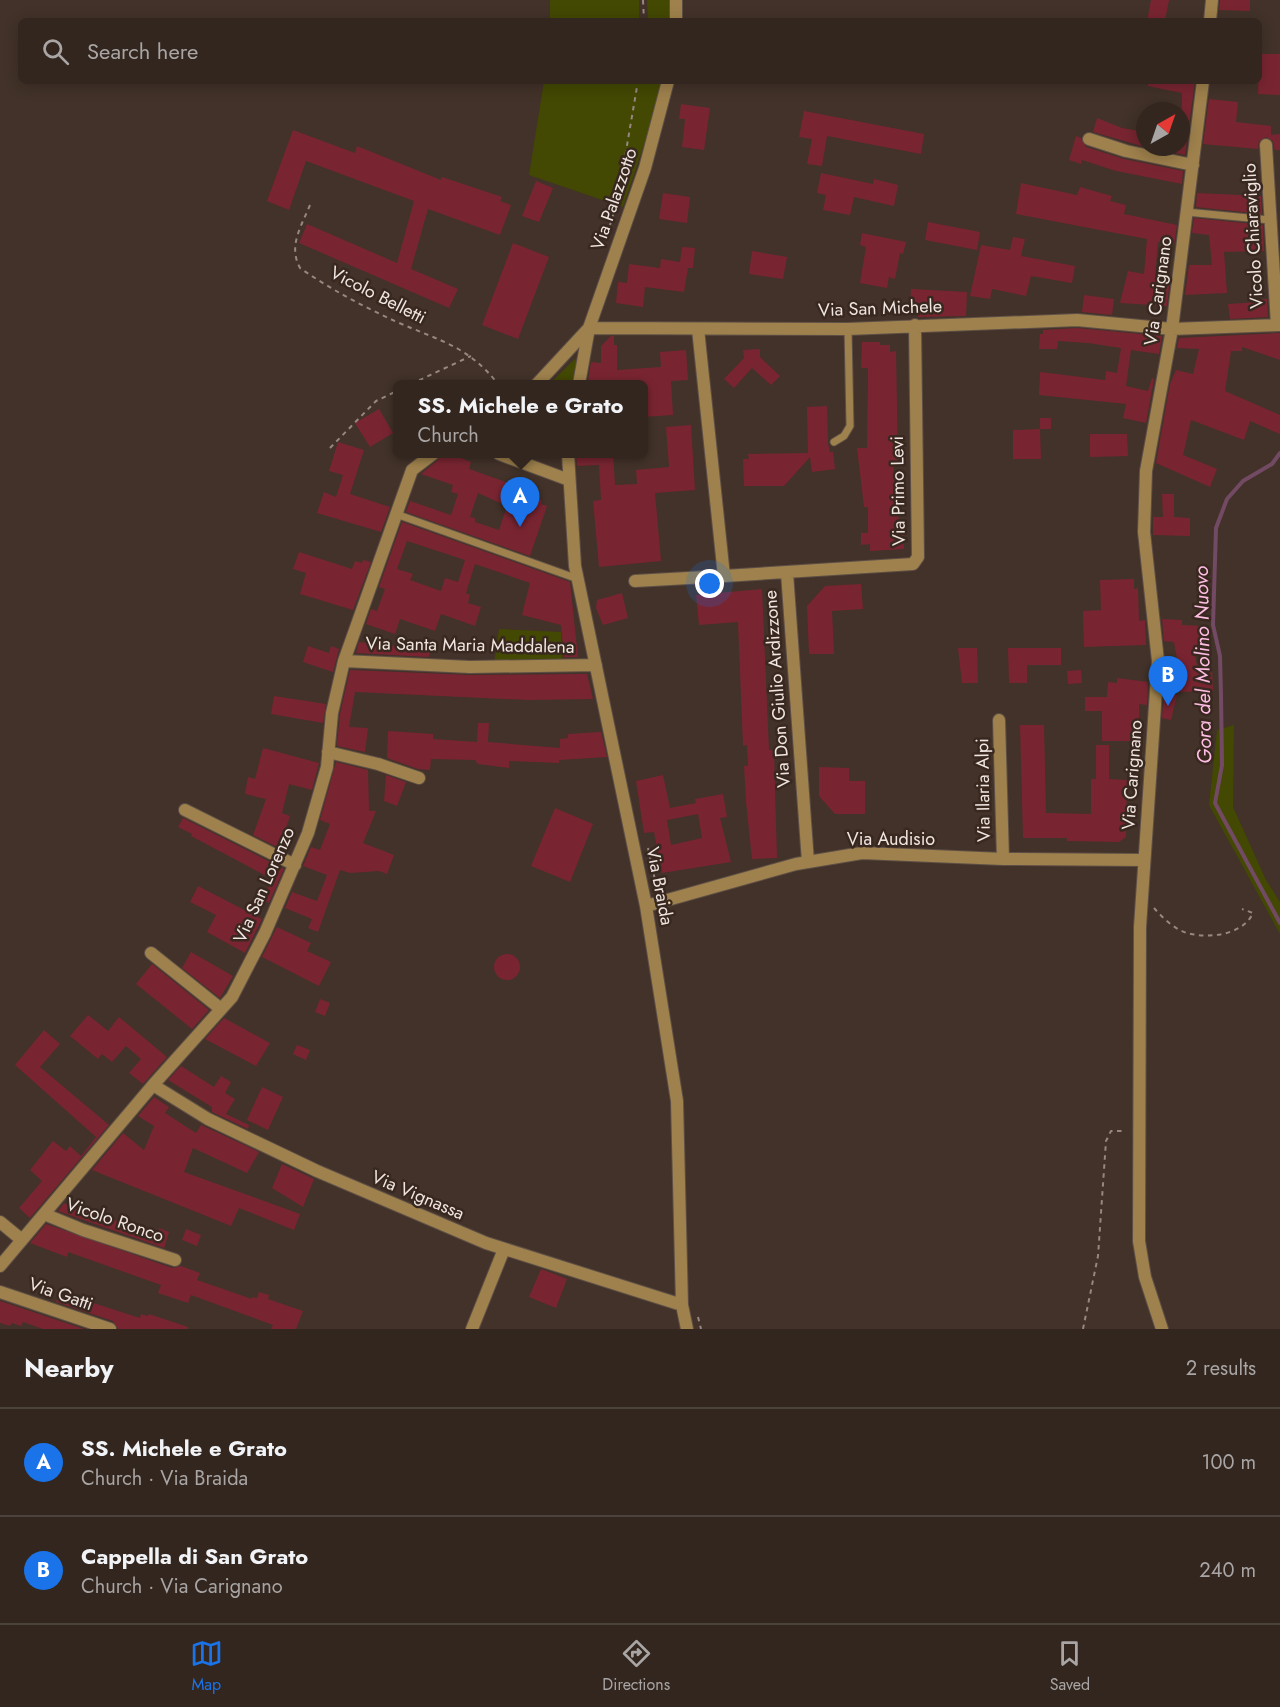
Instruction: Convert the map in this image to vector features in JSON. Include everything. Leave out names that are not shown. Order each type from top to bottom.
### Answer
[{"type":"street","points":[[676,0],[676,18]]},
{"type":"street","points":[[1210,18],[1212,0]]},
{"type":"street","name":"Via Palazzotto","points":[[590,328],[645,168],[667,84]]},
{"type":"street","name":"Via Carignano","points":[[1162,1329],[1145,1277],[1139,1241],[1141,895],[1158,661],[1144,532],[1146,471],[1172,329],[1203,84]]},
{"type":"street","points":[[1089,139],[1126,151],[1193,165]]},
{"type":"street","name":"Vicolo Chiaraviglio","points":[[1266,145],[1278,325]]},
{"type":"street","name":"Via San Michele","points":[[590,328],[848,329],[1077,320],[1172,329],[1278,325]]},
{"type":"street","name":"Via Primo Levi","points":[[787,573],[914,564],[918,557],[915,325]]},
{"type":"street","points":[[541,380],[590,328]]},
{"type":"street","points":[[580,380],[590,328]]},
{"type":"street","points":[[698,329],[724,576]]},
{"type":"street","name":"Via San Lorenzo","points":[[0,1266],[153,1085],[232,997],[260,944],[308,832],[327,767],[332,713],[344,661],[412,470],[426,458]]},
{"type":"street","points":[[512,458],[569,480]]},
{"type":"street","name":"Via Braida","points":[[568,458],[578,579],[646,906],[677,1101],[682,1305],[687,1329]]},
{"type":"street","name":"Via Don Giulio Ardizzone","points":[[635,581],[787,573],[807,862]]},
{"type":"street","name":"Via Santa Maria Maddalena","points":[[344,661],[470,667],[596,665]]},
{"type":"street","name":"Via Ilaria Alpi","points":[[999,720],[1003,859]]},
{"type":"street","points":[[328,752],[378,764],[419,778]]},
{"type":"street","points":[[185,810],[295,866]]},
{"type":"street","name":"Via Audisio","points":[[646,906],[807,862],[862,853],[1003,859],[1143,860]]},
{"type":"street","points":[[152,953],[221,1009]]},
{"type":"street","name":"Via Vignassa","points":[[153,1085],[208,1119],[316,1171],[504,1249],[682,1305]]},
{"type":"street","name":"Vicolo Ronco","points":[[44,1214],[83,1230],[175,1260]]},
{"type":"street","points":[[0,1222],[22,1240]]},
{"type":"street","points":[[472,1329],[504,1249]]},
{"type":"street","name":"Via Gatti","points":[[0,1292],[110,1329]]},
{"type":"lane","points":[[1186,212],[1270,220]]},
{"type":"lane","points":[[834,442],[844,436],[850,426],[848,329]]},
{"type":"lane","points":[[396,514],[578,579]]},
{"type":"path","points":[[643,0],[644,18]]},
{"type":"path","points":[[609,231],[618,198],[637,84]]},
{"type":"path","name":"Vicolo Belletti","points":[[310,205],[295,242],[294,257],[300,268],[395,321],[471,356],[495,380]]},
{"type":"path","points":[[420,380],[471,356]]},
{"type":"path","points":[[330,448],[376,401],[393,393]]},
{"type":"path","points":[[1141,895],[1165,920],[1186,932],[1213,936],[1234,930],[1250,921],[1253,913],[1242,909]]},
{"type":"path","points":[[1083,1329],[1098,1256],[1106,1141],[1111,1131],[1126,1131],[1140,1136]]},
{"type":"green space","points":[[550,0],[639,0],[639,18],[550,18]]},
{"type":"green space","points":[[647,0],[669,0],[671,18],[648,18]]},
{"type":"green space","points":[[544,84],[660,84],[653,118],[623,207],[529,175]]},
{"type":"green space","points":[[575,359],[580,364],[577,380],[553,380]]},
{"type":"green space","points":[[499,629],[561,632],[563,663],[494,663]]},
{"type":"green space","points":[[1234,725],[1233,807],[1266,880],[1280,902],[1280,934],[1209,805],[1217,730]]},
{"type":"building","points":[[1151,0],[1169,0],[1166,18],[1148,18]]},
{"type":"building","points":[[1220,0],[1250,0],[1250,11],[1219,10]]},
{"type":"building","points":[[1262,54],[1280,54],[1280,95],[1258,94],[1258,84],[1262,84]]},
{"type":"building","points":[[1148,84],[1195,84],[1190,118],[1190,102],[1182,102],[1182,93],[1148,86]]},
{"type":"building","points":[[1209,99],[1238,102],[1236,122],[1271,126],[1271,135],[1280,134],[1280,150],[1275,150],[1273,141],[1266,137],[1259,141],[1258,149],[1203,144]]},
{"type":"building","points":[[681,104],[710,108],[704,150],[682,147],[685,119],[679,119]]},
{"type":"building","points":[[804,111],[924,134],[921,154],[827,136],[822,166],[807,164],[812,139],[799,137]]},
{"type":"building","points":[[1097,118],[1122,128],[1136,130],[1136,144],[1093,132]]},
{"type":"building","points":[[293,130],[355,153],[357,146],[441,180],[442,177],[502,197],[500,201],[511,205],[500,235],[428,209],[411,269],[458,289],[449,308],[299,243],[307,224],[397,263],[414,201],[306,161],[289,210],[267,201]]},
{"type":"building","points":[[1076,136],[1081,138],[1086,147],[1124,159],[1183,171],[1182,184],[1116,171],[1082,160],[1081,164],[1069,160]]},
{"type":"building","points":[[821,173],[873,184],[874,179],[898,185],[894,206],[854,197],[850,215],[823,210],[826,195],[817,193]]},
{"type":"building","points":[[536,181],[553,188],[539,222],[522,216]]},
{"type":"building","points":[[1021,183],[1077,195],[1080,187],[1112,196],[1110,201],[1126,205],[1124,214],[1177,225],[1174,245],[1158,242],[1155,276],[1170,278],[1167,306],[1120,303],[1128,271],[1144,274],[1147,239],[1016,214]]},
{"type":"building","points":[[663,193],[690,197],[687,223],[659,219]]},
{"type":"building","points":[[1197,193],[1261,196],[1262,214],[1196,207]]},
{"type":"building","points":[[1194,218],[1263,225],[1264,251],[1224,252],[1227,293],[1185,295],[1189,265],[1212,265],[1209,235],[1192,233]]},
{"type":"building","points":[[928,222],[980,232],[977,250],[925,240]]},
{"type":"building","points":[[862,233],[906,242],[903,254],[900,253],[895,279],[889,277],[887,288],[860,283],[866,247],[860,245]]},
{"type":"building","points":[[1013,237],[1025,239],[1021,256],[1075,266],[1072,283],[1031,276],[1026,296],[992,289],[990,299],[970,296],[981,245],[1010,250]]},
{"type":"building","points":[[513,243],[549,257],[518,339],[482,325]]},
{"type":"building","points":[[682,247],[695,248],[693,268],[688,268],[684,292],[645,287],[643,307],[616,303],[618,282],[627,283],[629,264],[660,268],[661,259],[680,262]]},
{"type":"building","points":[[752,251],[787,257],[783,279],[749,274]]},
{"type":"building","points":[[911,289],[967,292],[966,316],[918,317],[918,309],[910,309]]},
{"type":"building","points":[[1084,295],[1114,299],[1112,315],[1082,312]]},
{"type":"building","points":[[1260,299],[1267,299],[1268,317],[1230,319],[1228,304],[1260,302]]},
{"type":"building","points":[[1077,328],[1162,336],[1159,354],[1131,350],[1126,386],[1148,391],[1152,378],[1154,379],[1146,423],[1123,418],[1126,404],[1039,395],[1040,372],[1105,380],[1106,371],[1117,373],[1121,348],[1058,341],[1057,349],[1039,349],[1040,334],[1043,334],[1043,330]]},
{"type":"building","points":[[1280,333],[1280,360],[1242,347],[1242,351],[1231,351],[1225,391],[1280,415],[1280,434],[1250,421],[1244,440],[1191,420],[1183,455],[1217,469],[1210,487],[1156,463],[1170,384],[1176,370],[1193,374],[1199,349],[1177,348],[1179,338]]},
{"type":"building","points":[[611,336],[614,336],[614,345],[617,345],[617,370],[661,367],[660,352],[686,350],[688,380],[671,381],[673,415],[648,417],[648,380],[588,380],[591,362],[601,363],[601,346]]},
{"type":"building","points":[[862,342],[880,342],[880,345],[890,345],[890,352],[896,351],[898,465],[893,465],[899,522],[903,522],[904,549],[870,551],[870,544],[861,545],[861,533],[868,533],[868,507],[864,507],[857,448],[867,448],[868,368],[861,368]]},
{"type":"building","points":[[760,349],[760,357],[780,376],[771,385],[752,368],[734,388],[724,379],[744,358],[743,350]]},
{"type":"building","points":[[827,406],[828,443],[830,452],[833,452],[835,469],[812,472],[810,457],[784,486],[744,486],[743,459],[749,459],[748,454],[808,453],[807,407]]},
{"type":"building","points":[[379,409],[393,433],[370,447],[355,423]]},
{"type":"building","points":[[1040,418],[1051,418],[1051,429],[1040,429]]},
{"type":"building","points":[[691,425],[695,490],[655,493],[661,561],[599,567],[593,501],[601,500],[599,465],[577,466],[576,458],[613,458],[615,485],[637,484],[636,470],[669,467],[666,427]]},
{"type":"building","points":[[1040,429],[1041,459],[1013,459],[1013,430]]},
{"type":"building","points":[[1090,434],[1127,434],[1128,456],[1090,457]]},
{"type":"building","points":[[338,442],[364,450],[350,494],[390,507],[381,532],[317,513],[324,492],[336,497],[343,475],[329,471]]},
{"type":"building","points":[[439,458],[461,458],[471,462],[469,469],[514,485],[513,490],[542,500],[541,504],[547,506],[530,556],[406,512],[410,501],[451,515],[458,494],[451,492],[453,485],[421,474]],"holes":[[[478,493],[507,506],[499,530],[475,522],[475,518],[470,517]]]},
{"type":"building","points":[[1162,494],[1174,494],[1174,517],[1190,518],[1190,536],[1153,535],[1153,517],[1163,517]]},
{"type":"building","points":[[402,522],[570,582],[578,657],[564,657],[561,625],[522,615],[530,583],[475,564],[466,593],[470,595],[468,603],[481,607],[475,626],[441,614],[435,631],[400,619],[395,634],[366,624],[371,609],[377,611],[385,589],[379,587]],"holes":[[[407,541],[465,560],[458,582],[445,578],[441,591],[410,580],[413,574],[397,569]]]},
{"type":"building","points":[[299,552],[352,569],[355,561],[371,562],[353,610],[300,594],[306,573],[293,569]]},
{"type":"building","points":[[1134,579],[1134,589],[1138,588],[1139,621],[1145,620],[1146,645],[1084,647],[1083,611],[1101,610],[1100,580]]},
{"type":"building","points":[[861,584],[863,609],[832,611],[834,654],[809,654],[807,606],[825,586]]},
{"type":"building","points":[[762,589],[769,750],[774,750],[777,858],[752,859],[746,802],[744,766],[748,766],[747,745],[743,746],[738,622],[699,625],[696,595]]},
{"type":"building","points":[[622,593],[628,618],[603,625],[596,608],[597,600]]},
{"type":"building","points":[[1162,619],[1182,620],[1182,625],[1205,626],[1204,645],[1193,646],[1198,670],[1212,669],[1213,691],[1178,692],[1177,675],[1180,675],[1174,642],[1164,641]]},
{"type":"building","points":[[359,642],[430,650],[429,657],[356,653]]},
{"type":"building","points":[[308,646],[329,653],[331,646],[339,649],[333,672],[303,662]]},
{"type":"building","points":[[958,648],[977,648],[978,683],[962,683]]},
{"type":"building","points":[[1008,648],[1061,648],[1061,665],[1027,665],[1027,683],[1009,683]]},
{"type":"building","points":[[350,670],[470,675],[587,674],[593,699],[528,700],[355,692],[349,727],[368,728],[365,752],[337,746],[340,714]]},
{"type":"building","points":[[1081,670],[1082,683],[1068,684],[1067,671]]},
{"type":"building","points":[[1117,678],[1148,682],[1147,705],[1139,704],[1139,741],[1102,741],[1102,711],[1085,711],[1085,697],[1107,697],[1108,682],[1117,683]]},
{"type":"building","points":[[1164,692],[1177,695],[1171,720],[1162,718]]},
{"type":"building","points":[[274,696],[326,704],[323,723],[271,714]]},
{"type":"building","points":[[478,723],[489,723],[488,742],[560,748],[560,739],[568,738],[568,734],[601,732],[607,757],[559,760],[559,763],[509,761],[509,768],[478,764],[475,760],[431,759],[430,770],[418,769],[387,758],[388,731],[433,734],[433,739],[477,742]]},
{"type":"building","points":[[1020,725],[1044,725],[1046,813],[1091,814],[1091,779],[1096,779],[1096,745],[1109,745],[1109,779],[1127,780],[1126,837],[1119,842],[1067,841],[1067,838],[1023,838]]},
{"type":"building","points":[[263,748],[319,763],[312,790],[289,784],[282,813],[290,816],[279,848],[253,835],[266,799],[245,794],[248,777],[255,779]]},
{"type":"building","points":[[336,762],[368,770],[369,811],[376,811],[363,843],[394,855],[387,874],[379,871],[350,873],[340,870],[318,932],[308,928],[312,919],[285,908],[292,892],[317,901],[327,875],[303,866],[311,847],[320,850],[330,824],[320,820]]},
{"type":"building","points":[[819,767],[849,768],[849,781],[865,781],[865,814],[835,814],[819,796]]},
{"type":"building","points":[[386,775],[406,782],[397,806],[384,801]]},
{"type":"building","points":[[663,775],[670,808],[696,803],[695,799],[723,794],[727,817],[720,818],[731,862],[662,873],[654,832],[644,833],[636,781]],"holes":[[[698,814],[702,838],[671,845],[667,820]]]},
{"type":"building","points":[[555,808],[593,824],[570,882],[531,866]]},
{"type":"building","points":[[183,818],[284,869],[269,903],[263,900],[272,879],[191,836],[192,834],[178,827]]},
{"type":"building","points":[[198,886],[262,919],[245,953],[207,932],[216,915],[190,902]]},
{"type":"building","points":[[277,927],[311,943],[307,951],[331,962],[319,986],[262,957]]},
{"type":"building","points":[[191,952],[233,976],[220,998],[182,968]]},
{"type":"building","points":[[507,954],[516,958],[520,967],[516,976],[507,980],[498,976],[494,967],[498,958]]},
{"type":"building","points":[[152,964],[209,1010],[192,1029],[136,984]]},
{"type":"building","points":[[320,999],[330,1003],[325,1016],[315,1012]]},
{"type":"building","points":[[88,1015],[108,1031],[119,1017],[167,1057],[143,1084],[129,1073],[141,1059],[126,1046],[112,1062],[102,1054],[98,1059],[70,1036]]},
{"type":"building","points":[[224,1018],[270,1043],[256,1066],[205,1039]]},
{"type":"building","points":[[44,1030],[60,1044],[40,1067],[109,1125],[30,1218],[19,1208],[42,1181],[30,1170],[53,1141],[66,1151],[70,1146],[81,1156],[96,1137],[15,1065]]},
{"type":"building","points":[[297,1045],[310,1050],[306,1060],[293,1054]]},
{"type":"building","points":[[181,1066],[214,1087],[221,1076],[231,1082],[225,1093],[235,1099],[226,1114],[249,1125],[248,1129],[212,1112],[212,1107],[168,1080]]},
{"type":"building","points":[[262,1087],[283,1097],[268,1130],[247,1120]]},
{"type":"building","points":[[154,1097],[169,1107],[165,1113],[196,1133],[201,1125],[259,1152],[247,1173],[193,1148],[184,1172],[300,1214],[294,1230],[239,1208],[231,1226],[92,1170],[123,1133],[144,1150],[154,1126],[138,1116]]},
{"type":"building","points":[[282,1164],[314,1179],[303,1207],[272,1188]]},
{"type":"building","points":[[64,1203],[81,1212],[84,1206],[104,1217],[157,1234],[159,1228],[169,1232],[164,1248],[58,1211]]},
{"type":"building","points":[[46,1224],[172,1268],[181,1266],[200,1273],[197,1280],[252,1299],[252,1297],[257,1298],[259,1292],[269,1295],[268,1299],[303,1311],[296,1329],[271,1329],[273,1325],[191,1295],[188,1303],[158,1293],[161,1285],[68,1252],[67,1257],[30,1243]]},
{"type":"building","points":[[186,1229],[201,1235],[197,1246],[182,1240]]},
{"type":"building","points":[[541,1269],[567,1279],[556,1308],[529,1297]]},
{"type":"building","points":[[59,1292],[140,1318],[141,1314],[148,1316],[149,1314],[188,1327],[188,1329],[118,1329],[113,1321],[56,1302]]},
{"type":"building","points":[[0,1301],[84,1329],[43,1329],[23,1322],[21,1326],[0,1323]]},
{"type":"waterway","name":"Gora del Molino Nuovo","points":[[1280,453],[1272,464],[1243,481],[1227,499],[1216,528],[1213,625],[1220,656],[1222,765],[1215,803],[1280,923]]},
{"type":"place","name":"SS. Michele e Grato","points":[[520,527]]},
{"type":"place","name":"Cappella di San Grato","points":[[1168,706]]}]
